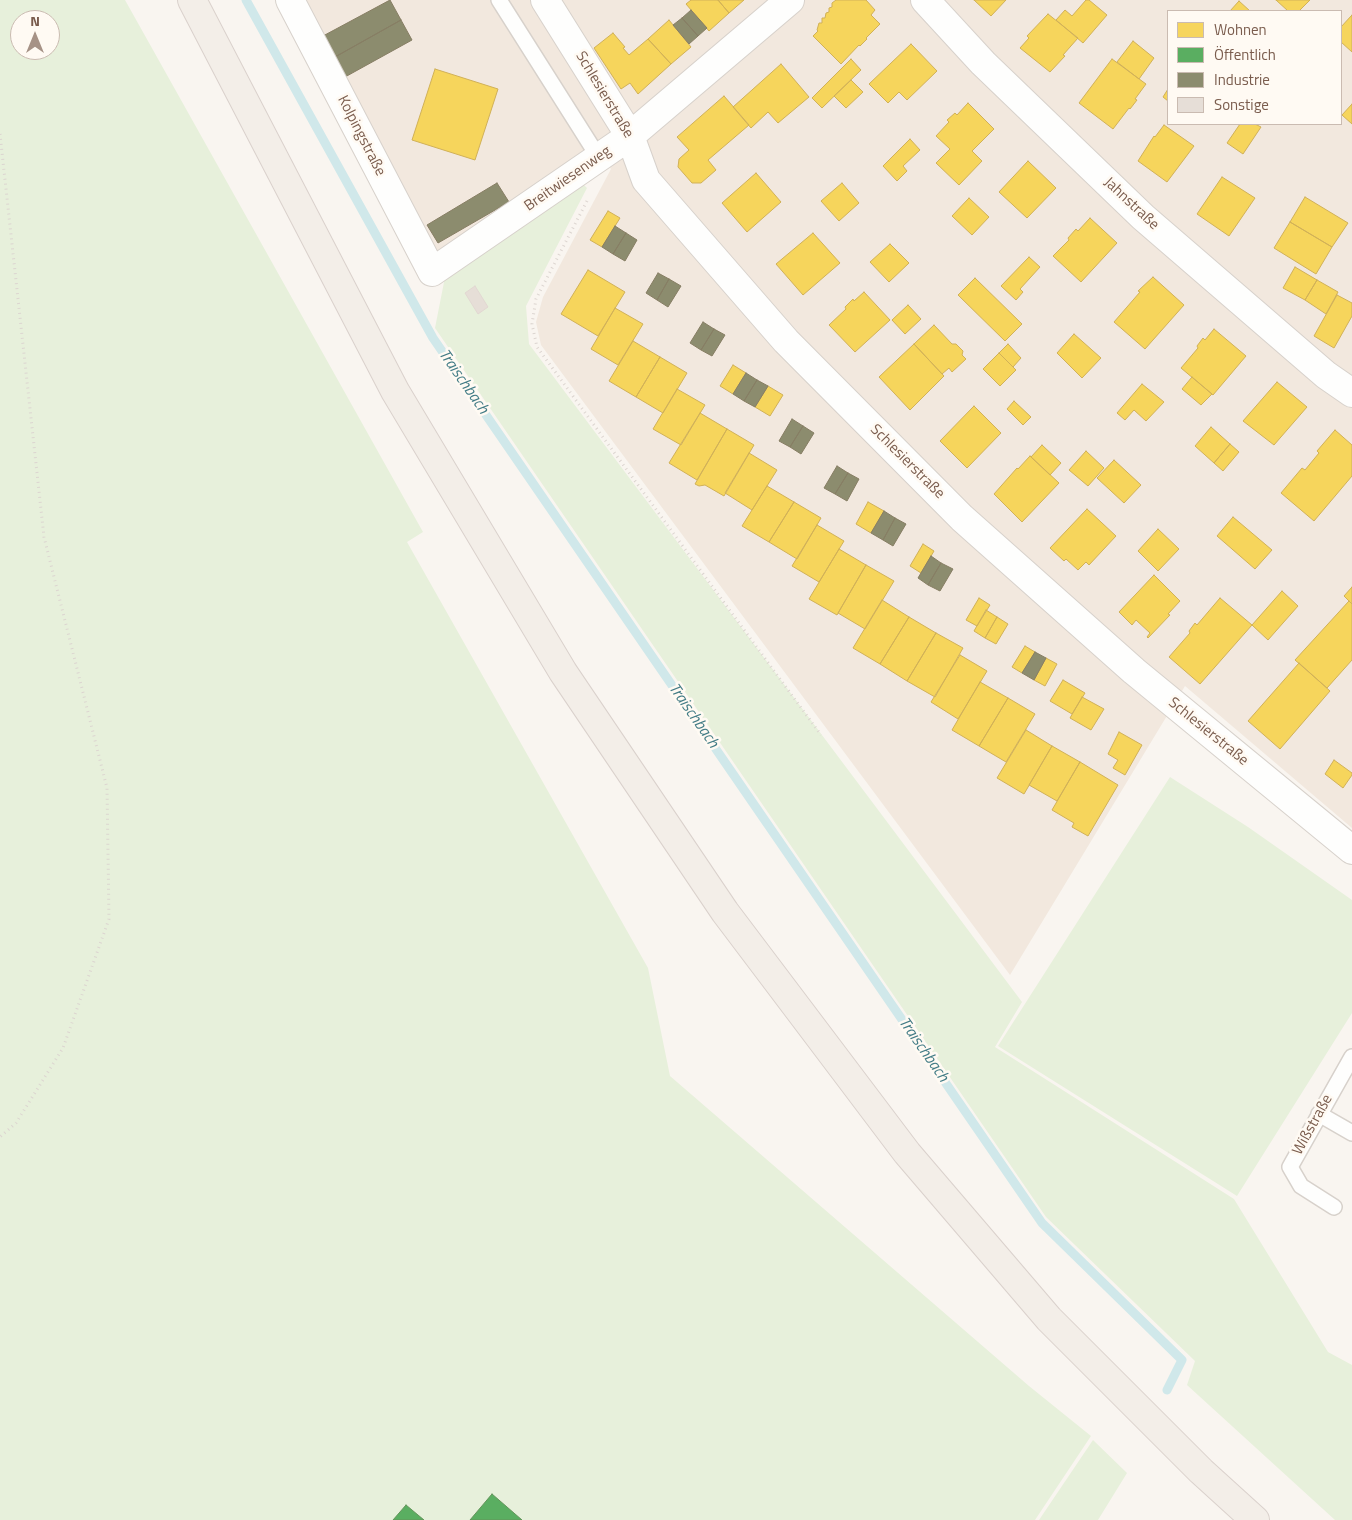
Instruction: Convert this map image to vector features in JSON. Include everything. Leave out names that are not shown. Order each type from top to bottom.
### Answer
[{"type":"main road","points":[[192,0],[395,391],[563,672],[725,912],[907,1153],[1049,1319],[1201,1471],[1255,1520]]},
{"type":"street","name":"Kolpingstraße","points":[[290,0],[432,272]]},
{"type":"street","name":"Schlesierstraße","points":[[545,0],[630,136],[646,180],[786,341],[962,518],[1134,671],[1352,850]]},
{"type":"street","name":"Breitwiesenweg","points":[[432,272],[630,136],[790,0]]},
{"type":"street","name":"Jahnstraße","points":[[925,0],[984,63],[1143,217],[1326,375],[1352,393]]},
{"type":"lane","points":[[499,0],[599,158]]},
{"type":"lane","name":"Wißstraße","points":[[1334,1207],[1301,1186],[1290,1167],[1352,1057]]},
{"type":"lane","points":[[1319,1114],[1352,1133]]},
{"type":"path","points":[[0,134],[44,537],[107,788],[109,919],[63,1048],[16,1123],[0,1137]]},
{"type":"path","points":[[589,197],[536,299],[532,324],[537,347],[821,735]]},
{"type":"shaded area","points":[[301,0],[1352,0],[1352,828],[1185,686],[1010,975],[541,345],[536,322],[543,297],[611,169],[598,150],[435,263]]},
{"type":"green space","points":[[0,0],[125,0],[423,532],[407,542],[648,968],[670,1076],[1029,1386],[1091,1436],[1035,1520],[0,1520]]},
{"type":"green space","points":[[580,181],[587,188],[526,306],[529,344],[1022,1002],[995,1047],[1234,1199],[1328,1352],[1352,1365],[1352,1520],[1335,1520],[1187,1385],[1195,1361],[1046,1217],[435,328],[446,272]]},
{"type":"green space","points":[[1170,777],[1248,827],[1352,900],[1352,1013],[1237,1196],[998,1046]]},
{"type":"green space","points":[[1093,1440],[1127,1473],[1098,1520],[1039,1520]]},
{"type":"building: Wohnen","points":[[691,0],[718,0],[729,13],[709,31],[686,4]]},
{"type":"building: Wohnen","points":[[718,0],[744,0],[729,13]]},
{"type":"building: Wohnen","points":[[836,0],[866,0],[875,10],[871,15],[880,24],[841,64],[813,36],[818,31],[819,23],[822,23],[822,18],[825,18],[829,8],[832,7],[832,3]]},
{"type":"building: Wohnen","points":[[974,0],[1006,0],[991,16]]},
{"type":"building: Wohnen","points":[[1086,0],[1089,0],[1107,15],[1083,43],[1056,20],[1065,10],[1072,16]]},
{"type":"building: Wohnen","points":[[1276,0],[1310,0],[1300,10],[1287,10]]},
{"type":"building: Wohnen","points":[[1239,1],[1249,10],[1231,10]]},
{"type":"building: Wohnen","points":[[1048,14],[1078,38],[1050,72],[1020,48],[1029,38],[1027,36]]},
{"type":"building: Wohnen","points":[[1352,15],[1352,52],[1342,43],[1342,26]]},
{"type":"building: Wohnen","points":[[669,20],[691,47],[671,64],[648,39]]},
{"type":"building: Wohnen","points":[[613,33],[629,55],[648,39],[671,64],[638,94],[630,83],[621,89],[594,48]]},
{"type":"building: Wohnen","points":[[1133,41],[1154,58],[1139,79],[1117,62]]},
{"type":"building: Wohnen","points":[[911,44],[937,71],[907,100],[899,92],[888,103],[869,84]]},
{"type":"building: Wohnen","points":[[851,59],[861,70],[822,108],[812,98]]},
{"type":"building: Wohnen","points":[[1112,59],[1146,84],[1135,99],[1137,100],[1113,129],[1079,103]]},
{"type":"building: Wohnen","points":[[781,64],[809,97],[778,123],[768,112],[751,128],[733,107]]},
{"type":"building: Wohnen","points":[[435,69],[498,89],[475,160],[412,140]]},
{"type":"building: Wohnen","points":[[851,80],[863,92],[846,108],[834,96]]},
{"type":"building: Wohnen","points":[[1167,91],[1167,100],[1163,97]]},
{"type":"building: Wohnen","points":[[724,96],[749,125],[708,160],[716,170],[701,183],[692,183],[678,167],[679,159],[689,150],[677,137]]},
{"type":"building: Wohnen","points":[[968,103],[994,129],[972,151],[982,161],[959,185],[936,163],[950,149],[936,136],[949,122],[947,120],[955,113],[957,115]]},
{"type":"building: Wohnen","points":[[1352,104],[1352,124],[1342,115]]},
{"type":"building: Wohnen","points":[[1164,125],[1194,146],[1167,182],[1138,161],[1154,136]]},
{"type":"building: Wohnen","points":[[1239,125],[1257,125],[1261,127],[1243,154],[1227,143]]},
{"type":"building: Wohnen","points":[[910,139],[920,150],[903,166],[907,171],[897,181],[883,166]]},
{"type":"building: Wohnen","points":[[1028,161],[1056,188],[1027,218],[999,192]]},
{"type":"building: Wohnen","points":[[756,173],[781,202],[747,232],[722,203]]},
{"type":"building: Wohnen","points":[[1222,177],[1255,198],[1229,236],[1197,214]]},
{"type":"building: Wohnen","points":[[842,183],[859,203],[839,221],[821,201]]},
{"type":"building: Wohnen","points":[[1305,197],[1348,223],[1332,247],[1290,222]]},
{"type":"building: Wohnen","points":[[969,198],[989,217],[972,235],[952,216]]},
{"type":"building: Wohnen","points":[[608,211],[620,218],[602,247],[590,240]]},
{"type":"building: Wohnen","points":[[1090,218],[1117,243],[1081,282],[1053,256],[1069,240],[1068,238],[1076,229],[1078,231]]},
{"type":"building: Wohnen","points":[[1290,222],[1332,247],[1316,274],[1274,248]]},
{"type":"building: Wohnen","points":[[813,233],[840,263],[803,295],[776,264]]},
{"type":"building: Wohnen","points":[[890,244],[909,263],[889,282],[870,262]]},
{"type":"building: Wohnen","points":[[1029,257],[1040,267],[1020,289],[1023,292],[1016,300],[1001,286]]},
{"type":"building: Wohnen","points":[[1295,267],[1317,280],[1305,300],[1283,288]]},
{"type":"building: Wohnen","points":[[588,270],[625,292],[598,336],[561,314]]},
{"type":"building: Wohnen","points":[[1153,277],[1184,305],[1145,349],[1114,322],[1140,292],[1138,291]]},
{"type":"building: Wohnen","points":[[975,278],[1022,324],[1005,341],[958,295]]},
{"type":"building: Wohnen","points":[[1317,280],[1338,292],[1326,314],[1305,300]]},
{"type":"building: Wohnen","points":[[864,292],[890,320],[855,352],[829,325],[846,309],[845,307],[853,299],[854,301]]},
{"type":"building: Wohnen","points":[[1337,295],[1352,303],[1352,316],[1334,348],[1314,336]]},
{"type":"building: Wohnen","points":[[908,305],[921,319],[905,334],[892,320]]},
{"type":"building: Wohnen","points":[[615,308],[643,324],[618,365],[591,349]]},
{"type":"building: Wohnen","points":[[934,325],[952,344],[956,344],[963,351],[962,355],[966,359],[952,372],[949,368],[942,374],[914,344]]},
{"type":"building: Wohnen","points":[[1214,329],[1246,356],[1213,395],[1181,368],[1198,348],[1197,346],[1203,338],[1205,340]]},
{"type":"building: Wohnen","points":[[1074,334],[1101,358],[1082,378],[1057,353]]},
{"type":"building: Wohnen","points":[[633,341],[660,357],[636,397],[609,381]]},
{"type":"building: Wohnen","points":[[914,344],[944,376],[910,410],[879,377]]},
{"type":"building: Wohnen","points":[[1008,344],[1021,358],[1013,367],[999,353]]},
{"type":"building: Wohnen","points":[[999,353],[1016,370],[1000,386],[983,369]]},
{"type":"building: Wohnen","points":[[660,357],[687,373],[663,413],[636,397]]},
{"type":"building: Wohnen","points":[[733,365],[746,373],[733,394],[720,386]]},
{"type":"building: Wohnen","points":[[1192,377],[1212,394],[1201,405],[1182,389]]},
{"type":"building: Wohnen","points":[[1277,382],[1307,407],[1274,445],[1243,421]]},
{"type":"building: Wohnen","points":[[1142,384],[1164,402],[1146,421],[1134,410],[1125,420],[1117,413]]},
{"type":"building: Wohnen","points":[[768,386],[783,395],[770,416],[755,407]]},
{"type":"building: Wohnen","points":[[677,389],[705,405],[681,445],[653,429]]},
{"type":"building: Wohnen","points":[[1014,401],[1031,417],[1023,425],[1007,409]]},
{"type":"building: Wohnen","points":[[974,406],[1001,433],[967,468],[940,441]]},
{"type":"building: Wohnen","points":[[700,413],[727,429],[697,480],[669,463]]},
{"type":"building: Wohnen","points":[[1211,427],[1230,444],[1214,463],[1195,446]]},
{"type":"building: Wohnen","points":[[727,429],[754,445],[724,496],[705,485],[699,486],[695,484]]},
{"type":"building: Wohnen","points":[[1335,430],[1352,445],[1352,476],[1314,521],[1281,493],[1302,468],[1305,470],[1319,453],[1317,451]]},
{"type":"building: Wohnen","points":[[1230,444],[1239,452],[1223,471],[1214,463]]},
{"type":"building: Wohnen","points":[[1042,445],[1061,463],[1050,475],[1031,457]]},
{"type":"building: Wohnen","points":[[1086,451],[1104,468],[1088,486],[1069,470]]},
{"type":"building: Wohnen","points":[[749,453],[777,470],[752,510],[725,493]]},
{"type":"building: Wohnen","points":[[1030,456],[1059,483],[1022,522],[994,494]]},
{"type":"building: Wohnen","points":[[1114,460],[1141,485],[1124,503],[1097,478]]},
{"type":"building: Wohnen","points":[[767,486],[794,502],[769,542],[742,526]]},
{"type":"building: Wohnen","points":[[794,502],[821,518],[797,559],[769,542]]},
{"type":"building: Wohnen","points":[[868,502],[884,511],[871,533],[856,524]]},
{"type":"building: Wohnen","points":[[1087,509],[1116,536],[1089,565],[1086,562],[1078,570],[1066,559],[1064,561],[1050,548]]},
{"type":"building: Wohnen","points":[[1233,517],[1272,550],[1255,569],[1217,536]]},
{"type":"building: Wohnen","points":[[817,525],[844,541],[819,582],[792,566]]},
{"type":"building: Wohnen","points":[[1158,529],[1179,549],[1158,571],[1138,551]]},
{"type":"building: Wohnen","points":[[923,544],[934,551],[921,573],[910,566]]},
{"type":"building: Wohnen","points":[[839,549],[866,565],[837,615],[809,599]]},
{"type":"building: Wohnen","points":[[866,565],[894,581],[865,629],[838,613]]},
{"type":"building: Wohnen","points":[[1154,575],[1180,601],[1168,614],[1170,615],[1148,638],[1150,633],[1136,620],[1132,625],[1119,612]]},
{"type":"building: Wohnen","points":[[1352,587],[1352,604],[1344,596]]},
{"type":"building: Wohnen","points":[[1282,591],[1298,606],[1268,640],[1252,625]]},
{"type":"building: Wohnen","points":[[979,598],[990,605],[977,626],[966,620]]},
{"type":"building: Wohnen","points":[[1220,598],[1252,625],[1200,684],[1169,657],[1190,633],[1189,631],[1195,623],[1197,625]]},
{"type":"building: Wohnen","points":[[882,600],[909,617],[880,664],[853,648]]},
{"type":"building: Wohnen","points":[[1349,601],[1352,604],[1352,660],[1327,688],[1295,660]]},
{"type":"building: Wohnen","points":[[986,610],[997,617],[985,638],[974,631]]},
{"type":"building: Wohnen","points":[[909,617],[936,633],[907,681],[880,664]]},
{"type":"building: Wohnen","points":[[997,617],[1008,624],[996,644],[985,638]]},
{"type":"building: Wohnen","points":[[936,633],[963,648],[935,697],[907,681]]},
{"type":"building: Wohnen","points":[[1025,646],[1035,652],[1022,673],[1012,667]]},
{"type":"building: Wohnen","points":[[960,655],[987,671],[958,719],[931,702]]},
{"type":"building: Wohnen","points":[[1046,658],[1057,664],[1045,686],[1034,680]]},
{"type":"building: Wohnen","points":[[1299,663],[1330,691],[1280,749],[1248,721]]},
{"type":"building: Wohnen","points":[[1063,680],[1085,693],[1072,714],[1050,701]]},
{"type":"building: Wohnen","points":[[980,682],[1008,698],[979,746],[952,730]]},
{"type":"building: Wohnen","points":[[1082,697],[1104,709],[1091,730],[1070,718]]},
{"type":"building: Wohnen","points":[[1008,698],[1035,714],[1006,762],[979,746]]},
{"type":"building: Wohnen","points":[[1026,730],[1052,746],[1024,794],[997,778]]},
{"type":"building: Wohnen","points":[[1119,732],[1142,745],[1125,775],[1113,768],[1118,760],[1108,754]]},
{"type":"building: Wohnen","points":[[1052,746],[1080,762],[1057,801],[1029,785]]},
{"type":"building: Wohnen","points":[[1334,760],[1352,773],[1343,788],[1325,774]]},
{"type":"building: Wohnen","points":[[1080,762],[1118,785],[1088,836],[1072,827],[1074,823],[1052,810]]},
{"type":"building: Öffentlich","points":[[492,1494],[522,1520],[470,1520]]},
{"type":"building: Öffentlich","points":[[406,1505],[424,1520],[393,1520]]},
{"type":"building: Industrie","points":[[390,0],[401,20],[335,57],[323,36]]},
{"type":"building: Industrie","points":[[691,10],[707,28],[698,36],[682,18]]},
{"type":"building: Industrie","points":[[682,18],[698,36],[689,44],[673,25]]},
{"type":"building: Industrie","points":[[401,20],[412,40],[345,77],[335,57]]},
{"type":"building: Industrie","points":[[497,183],[509,202],[438,243],[427,225]]},
{"type":"building: Industrie","points":[[615,226],[626,233],[613,254],[602,247]]},
{"type":"building: Industrie","points":[[626,233],[637,240],[625,261],[613,254]]},
{"type":"building: Industrie","points":[[658,273],[669,279],[657,300],[646,293]]},
{"type":"building: Industrie","points":[[669,279],[681,286],[668,307],[657,300]]},
{"type":"building: Industrie","points":[[703,322],[714,329],[701,350],[690,343]]},
{"type":"building: Industrie","points":[[714,329],[725,335],[712,356],[701,350]]},
{"type":"building: Industrie","points":[[746,373],[757,380],[744,401],[733,394]]},
{"type":"building: Industrie","points":[[757,380],[768,386],[755,407],[744,401]]},
{"type":"building: Industrie","points":[[792,419],[803,426],[790,447],[779,441]]},
{"type":"building: Industrie","points":[[803,426],[814,433],[801,454],[790,447]]},
{"type":"building: Industrie","points":[[837,466],[848,473],[835,494],[824,488]]},
{"type":"building: Industrie","points":[[848,473],[859,479],[847,501],[835,494]]},
{"type":"building: Industrie","points":[[884,511],[895,518],[883,540],[871,533]]},
{"type":"building: Industrie","points":[[895,518],[906,524],[893,546],[883,540]]},
{"type":"building: Industrie","points":[[931,556],[941,563],[928,585],[918,578]]},
{"type":"building: Industrie","points":[[941,563],[953,569],[940,591],[928,585]]},
{"type":"building: Industrie","points":[[1035,652],[1046,658],[1034,680],[1022,673]]},
{"type":"building: Sonstige","points":[[475,286],[488,307],[478,314],[465,293]]},
{"type":"waterway","name":"Traischbach","points":[[246,0],[433,338],[1042,1223],[1182,1360],[1167,1390]]}]
